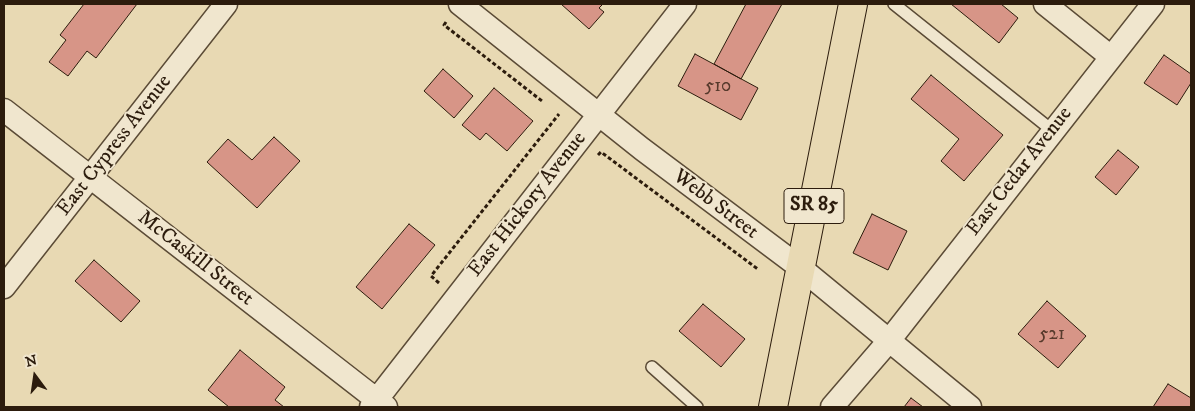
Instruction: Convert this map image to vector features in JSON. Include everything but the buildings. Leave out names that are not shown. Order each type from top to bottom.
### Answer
[{"type":"main road","name":"SR 85","points":[[773,407],[802,269],[853,4]]},
{"type":"street","name":"East Cypress Avenue","points":[[4,287],[226,4]]},
{"type":"street","name":"Webb Street","points":[[460,4],[731,218],[802,269],[888,342],[970,407]]},
{"type":"street","name":"East Hickory Avenue","points":[[378,405],[455,299],[685,4]]},
{"type":"street","points":[[1045,4],[1111,57]]},
{"type":"street","name":"East Cedar Avenue","points":[[832,407],[888,342],[1153,4]]},
{"type":"street","name":"McCaskill Street","points":[[4,110],[378,405]]},
{"type":"lane","points":[[894,4],[1053,130]]},
{"type":"lane","points":[[652,367],[697,407]]},
{"type":"path","points":[[460,4],[444,25],[545,103]]},
{"type":"path","points":[[455,299],[431,276],[560,115],[553,109]]},
{"type":"path","points":[[595,160],[601,152],[759,270]]}]
